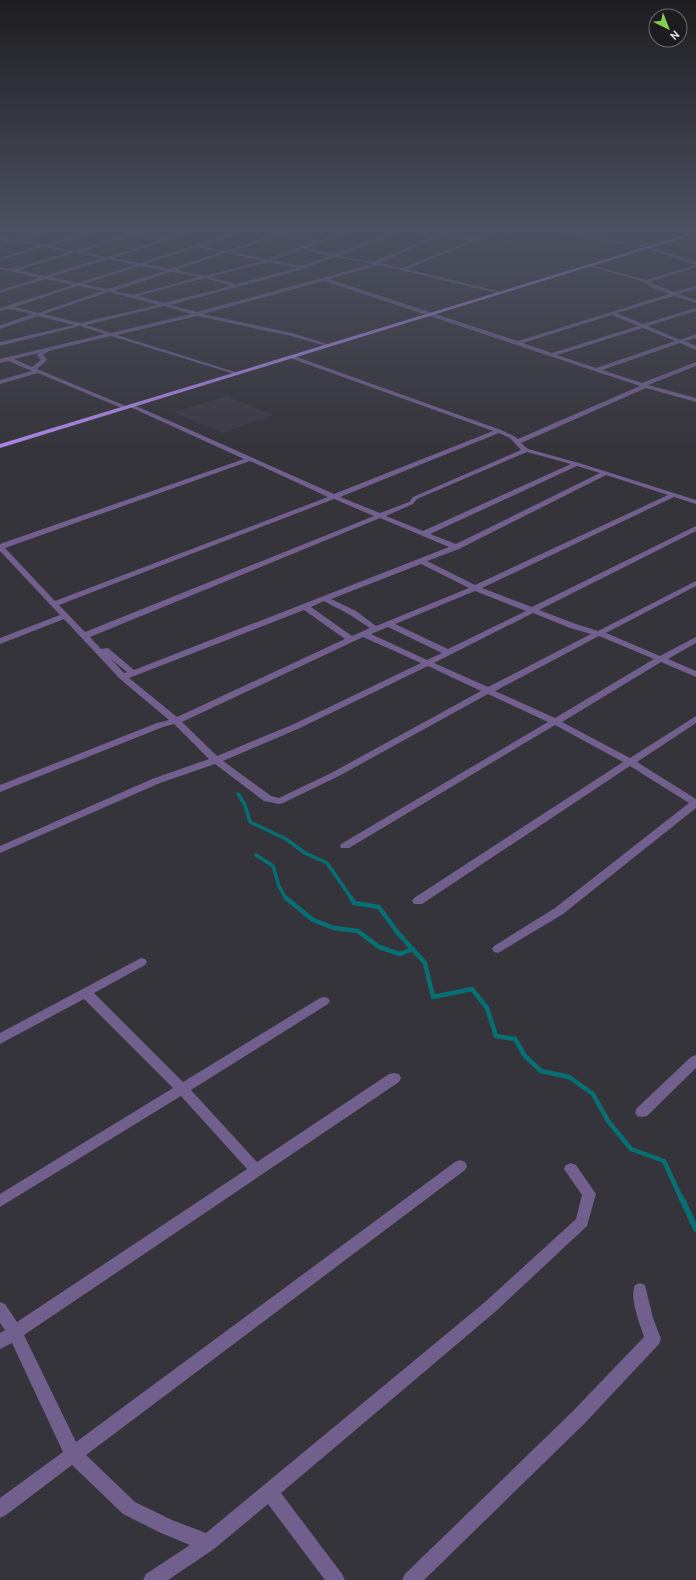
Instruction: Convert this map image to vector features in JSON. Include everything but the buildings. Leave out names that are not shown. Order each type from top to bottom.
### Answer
[{"type":"main road","points":[[0,445],[129,407],[467,303]]},
{"type":"street","points":[[0,310],[21,303]]},
{"type":"street","points":[[0,327],[74,303]]},
{"type":"street","points":[[155,303],[197,314],[292,335],[328,346]]},
{"type":"street","points":[[0,344],[171,303]]},
{"type":"street","points":[[0,361],[46,351],[238,303]]},
{"type":"street","points":[[397,303],[644,385],[695,400]]},
{"type":"street","points":[[518,343],[646,303]]},
{"type":"street","points":[[0,305],[42,314],[80,325],[236,374]]},
{"type":"street","points":[[554,354],[696,309]]},
{"type":"street","points":[[612,313],[696,348]]},
{"type":"street","points":[[598,369],[696,336]]},
{"type":"street","points":[[33,368],[44,360],[40,355],[46,351]]},
{"type":"street","points":[[0,356],[129,407],[334,497],[456,547]]},
{"type":"street","points":[[292,357],[499,431],[512,437],[526,450],[577,464],[696,502]]},
{"type":"street","points":[[517,442],[644,385],[696,364]]},
{"type":"street","points":[[0,382],[40,371]]},
{"type":"street","points":[[54,604],[334,497],[499,431]]},
{"type":"street","points":[[87,635],[380,516],[411,502],[414,498],[526,450]]},
{"type":"street","points":[[133,673],[65,616],[0,547],[250,459]]},
{"type":"street","points":[[423,534],[577,464]]},
{"type":"street","points":[[123,677],[456,547],[606,473]]},
{"type":"street","points":[[0,789],[160,725],[176,721],[351,639],[475,588],[674,495]]},
{"type":"street","points":[[0,850],[156,781],[216,760],[297,726],[428,664],[696,528]]},
{"type":"street","points":[[683,534],[696,538]]},
{"type":"street","points":[[421,561],[475,588],[600,634],[696,674]]},
{"type":"street","points":[[87,635],[123,677],[176,721],[216,760],[268,799],[279,801],[336,774],[488,690],[600,634],[696,583]]},
{"type":"street","points":[[324,598],[376,629]]},
{"type":"street","points":[[304,606],[351,639]]},
{"type":"street","points":[[0,641],[65,616]]},
{"type":"street","points":[[388,624],[449,653]]},
{"type":"street","points":[[364,634],[556,722],[630,762],[696,803],[559,911],[498,949]]},
{"type":"street","points":[[345,846],[661,659],[696,640]]},
{"type":"street","points":[[418,902],[696,719]]},
{"type":"street","points":[[0,1039],[140,962]]},
{"type":"street","points":[[85,992],[182,1089],[256,1170]]},
{"type":"street","points":[[0,1201],[324,1001]]},
{"type":"street","points":[[642,1112],[696,1060]]},
{"type":"street","points":[[0,1342],[394,1078]]},
{"type":"street","points":[[0,1509],[460,1166]]},
{"type":"street","points":[[152,1580],[208,1543],[268,1491],[490,1307],[582,1222],[590,1194],[571,1169]]},
{"type":"street","points":[[412,1580],[578,1418],[652,1339],[645,1318],[640,1290]]},
{"type":"street","points":[[0,1309],[15,1332],[73,1454],[129,1508],[167,1527],[208,1543]]},
{"type":"street","points":[[268,1491],[336,1580]]},
{"type":"shaded area","points":[[227,396],[273,415],[223,433],[174,412]]},
{"type":"waterway","points":[[238,794],[245,805],[250,822],[286,839],[305,853],[327,863],[352,899]]},
{"type":"waterway","points":[[256,855],[273,866],[279,886],[286,899]]},
{"type":"waterway","points":[[286,898],[313,920],[334,928],[358,931],[379,947],[400,954],[413,949]]},
{"type":"waterway","points":[[351,898],[354,903],[379,907],[397,932],[413,949]]},
{"type":"waterway","points":[[413,949],[425,963],[433,997],[472,989],[487,1008],[496,1036],[515,1039],[525,1056],[541,1071],[569,1077],[593,1094],[608,1121],[631,1149],[664,1161],[681,1198]]},
{"type":"waterway","points":[[681,1197],[696,1229]]}]
